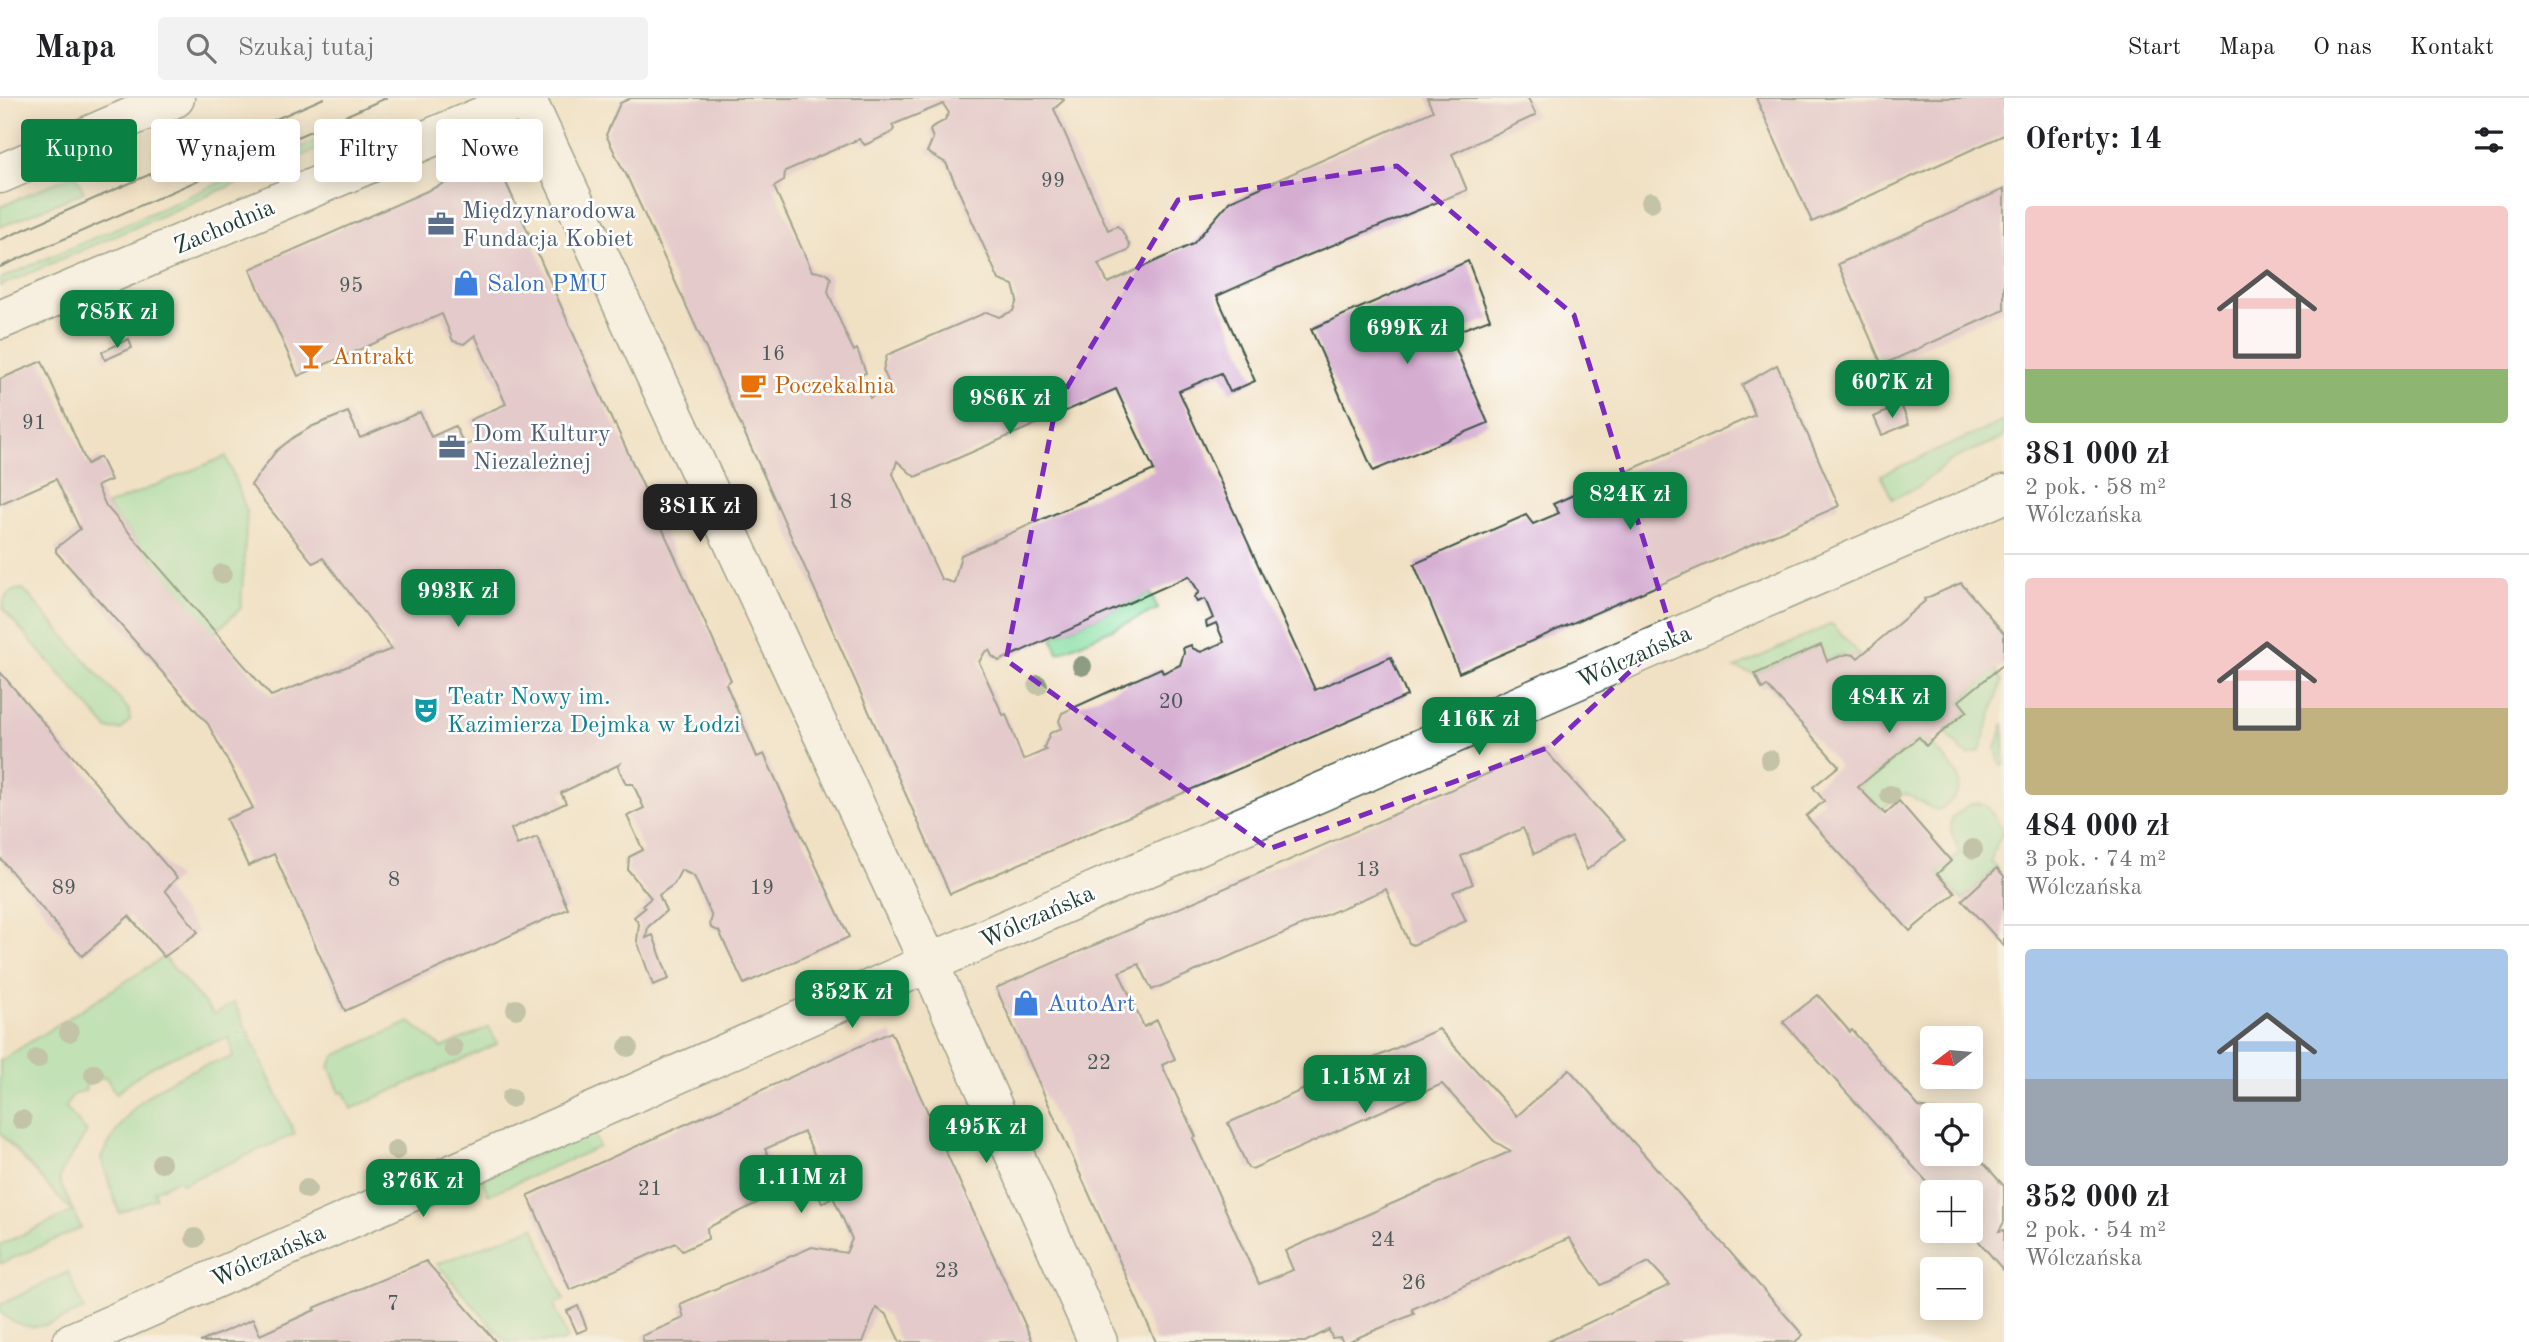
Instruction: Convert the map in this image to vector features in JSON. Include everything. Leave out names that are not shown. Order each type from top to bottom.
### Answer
[{"type":"main road","points":[[0,174],[175,98]]},
{"type":"main road","points":[[526,98],[929,963],[1098,1342]]},
{"type":"main road","name":"Zachodnia","points":[[0,320],[526,98]]},
{"type":"main road","name":"Wólczańska","points":[[72,1342],[929,963],[2004,494]]},
{"type":"highlighted area","points":[[1397,166],[1574,315],[1672,632],[1550,747],[1269,849],[1006,660],[1056,406],[1178,200]]},
{"type":"green space","points":[[314,141],[314,151],[300,157],[300,148]]},
{"type":"green space","points":[[57,182],[79,182],[84,192],[0,227],[0,207]]},
{"type":"green space","points":[[221,182],[239,182],[0,286],[0,279]]},
{"type":"green space","points":[[2004,421],[2004,437],[1951,460],[1918,487],[1892,499],[1881,475]]},
{"type":"green space","points":[[226,456],[247,512],[241,608],[215,633],[106,506]]},
{"type":"green space","points":[[23,589],[129,710],[130,720],[121,730],[108,729],[3,609],[8,594]]},
{"type":"green space","points":[[1150,593],[1158,609],[1058,653],[1052,637]]},
{"type":"green space","points":[[1832,624],[1861,656],[1858,658],[1855,655],[1839,655],[1827,661],[1820,645],[1755,674],[1735,668]]},
{"type":"green space","points":[[1996,670],[2002,681],[1980,751],[1969,755],[1963,752],[1944,730],[1967,711],[1959,701]]},
{"type":"green space","points":[[2004,723],[2004,766],[2000,764],[1996,748]]},
{"type":"green space","points":[[1919,737],[1926,745],[1930,742],[1953,768],[1960,784],[1958,792],[1939,810],[1906,794],[1897,797],[1881,810],[1858,787]]},
{"type":"green space","points":[[1978,803],[1988,807],[2004,832],[1993,854],[1992,863],[1997,868],[1962,900],[1937,874],[1960,852],[1951,832],[1952,818],[1970,804]]},
{"type":"green space","points":[[164,957],[214,1015],[234,1002],[295,1134],[182,1184],[179,1179],[154,1191],[156,1198],[119,1213],[101,1158],[110,1141],[129,1114],[151,1093],[197,1068],[233,1057],[229,1038],[168,1058],[141,1073],[116,1094],[106,1078],[96,1077],[87,1081],[85,1091],[72,1096],[66,1108],[87,1132],[59,1180],[81,1228],[0,1264],[0,1245],[72,1212],[0,1133],[0,1061]]},
{"type":"green space","points":[[410,1022],[442,1048],[489,1027],[497,1044],[351,1109],[344,1092],[340,1093],[329,1066],[336,1055]]},
{"type":"green space","points":[[592,1129],[599,1147],[488,1195],[482,1179]]},
{"type":"green space","points":[[534,1227],[564,1300],[554,1304],[567,1339],[563,1342],[506,1342],[437,1264]]},
{"type":"green space","points":[[68,1272],[84,1309],[51,1323],[31,1327],[21,1325],[0,1312],[0,1305]]},
{"type":"building","points":[[631,98],[1063,98],[1054,109],[1108,230],[1117,226],[1130,246],[1128,251],[1098,264],[1108,283],[1193,244],[1230,201],[1433,111],[1427,98],[1528,98],[1536,115],[1452,154],[1467,190],[1217,296],[1255,381],[1230,392],[1221,373],[1179,391],[1315,690],[1391,657],[1407,696],[950,894],[766,480],[606,135],[620,103]],"holes":[[[943,104],[949,113],[944,121],[932,127],[930,131],[933,138],[927,152],[946,163],[999,280],[1013,285],[1017,300],[1013,311],[999,317],[987,312],[887,355],[883,370],[891,388],[870,398],[861,379],[866,373],[857,349],[854,351],[828,292],[831,278],[826,273],[812,271],[774,187],[784,181],[785,171],[859,139],[865,145],[891,133],[894,129],[892,125]],[[1116,389],[1154,470],[961,555],[954,583],[941,579],[893,474],[897,461],[915,477]],[[1189,576],[1199,592],[1194,597],[1197,602],[1205,599],[1213,618],[1206,622],[1207,627],[1216,623],[1224,642],[1201,652],[1191,645],[1183,648],[1180,665],[1163,673],[1161,668],[1062,713],[1059,721],[1062,728],[1050,733],[1044,747],[1046,750],[1023,760],[1006,714],[1003,715],[979,662],[989,650],[999,661]]]},
{"type":"building","points":[[1756,98],[2004,98],[2004,135],[1812,222]]},
{"type":"building","points":[[447,182],[506,182],[731,680],[726,684],[757,757],[764,754],[849,937],[744,984],[719,931],[711,928],[712,917],[694,876],[681,870],[674,884],[659,895],[666,911],[648,927],[646,938],[653,935],[669,979],[653,985],[637,941],[639,924],[634,917],[645,908],[643,905],[651,898],[628,870],[629,857],[643,850],[627,816],[644,808],[633,784],[626,784],[618,767],[620,764],[561,793],[566,803],[511,829],[517,845],[537,837],[568,909],[345,1011],[274,854],[248,866],[226,819],[253,808],[208,724],[56,552],[56,548],[80,529],[56,479],[0,504],[0,379],[42,361],[87,464],[100,457],[111,480],[97,486],[106,506],[271,696],[392,649],[323,558],[313,563],[251,485],[276,451],[294,437],[348,412],[360,438],[420,412],[431,437],[455,426],[465,446],[478,440],[470,420],[506,404],[475,335],[464,344],[453,341],[442,314],[298,376],[250,269]]},
{"type":"building","points":[[2004,189],[2004,310],[1882,365],[1838,264]]},
{"type":"building","points":[[1468,261],[1490,319],[1453,333],[1448,331],[1488,423],[1373,471],[1311,329]]},
{"type":"building","points":[[129,339],[132,348],[105,360],[102,352]]},
{"type":"building","points":[[1777,365],[1839,506],[1459,673],[1414,564],[1526,515],[1533,524],[1559,513],[1553,504],[1755,415],[1742,385]]},
{"type":"building","points":[[1901,405],[1909,424],[1882,435],[1874,417]]},
{"type":"building","points":[[1961,583],[2004,633],[2004,664],[1959,701],[1967,711],[1926,746],[1919,737],[1858,787],[1885,814],[1899,801],[1951,861],[1937,874],[1955,893],[1910,931],[1806,816],[1824,801],[1813,787],[1839,766],[1767,686],[1762,689],[1755,674],[1821,645],[1827,661],[1847,654],[1858,658],[1925,601],[1924,599]]},
{"type":"building","points":[[0,672],[177,878],[165,890],[198,932],[164,957],[129,916],[82,956],[0,858]]},
{"type":"building","points":[[1544,749],[1625,839],[1587,870],[1572,837],[1534,854],[1523,828],[1461,856],[1473,884],[1453,892],[1466,921],[1413,945],[1409,943],[1386,889],[1152,990],[1139,964],[1119,972],[1144,1027],[1157,1020],[1175,1059],[1162,1065],[1259,1284],[1293,1270],[1285,1251],[1511,1151],[1494,1141],[1442,1084],[1252,1169],[1248,1168],[1228,1123],[1439,1029],[1517,1116],[1569,1069],[1803,1335],[1795,1342],[1547,1342],[1670,1285],[1649,1262],[1601,1285],[1569,1238],[1412,1309],[1414,1314],[1347,1342],[1343,1342],[1340,1337],[1332,1338],[1329,1330],[1305,1342],[1156,1342],[996,988]]},
{"type":"building","points":[[1997,868],[2004,876],[2004,946],[1962,900]]},
{"type":"building","points":[[1818,995],[1920,1107],[1920,1166],[1983,1166],[1983,1163],[2004,1186],[2004,1222],[1999,1231],[2004,1230],[2004,1271],[1980,1243],[1983,1243],[1983,1180],[1925,1180],[1783,1022]]},
{"type":"building","points":[[891,1032],[1033,1342],[900,1342],[887,1315],[876,1308],[863,1342],[644,1342],[642,1336],[684,1318],[680,1304],[812,1247],[846,1253],[852,1239],[833,1197],[822,1203],[810,1176],[822,1171],[804,1132],[765,1149],[775,1171],[753,1181],[763,1200],[707,1228],[708,1239],[682,1251],[676,1243],[570,1290],[528,1195]]},
{"type":"building","points":[[426,1261],[496,1342],[200,1342],[253,1319],[260,1335],[315,1310],[314,1308]]},
{"type":"building","points":[[578,1306],[587,1329],[577,1333],[567,1311]]},
{"type":"tram line","points":[[0,240],[324,98]]},
{"type":"tram line","points":[[0,267],[386,98]]},
{"type":"place","name":"Międzynarodowa Fundacja Kobiet","points":[[441,224]]},
{"type":"place","name":"Salon PMU","points":[[466,283]]},
{"type":"place","name":"Antrakt","points":[[311,356]]},
{"type":"place","name":"Poczekalnia","points":[[753,385]]},
{"type":"place","name":"Dom Kultury Niezależnej","points":[[452,447]]},
{"type":"place","name":"Teatr Nowy im. Kazimierza Dejmka w Łodzi","points":[[426,710]]},
{"type":"place","name":"AutoArt","points":[[1026,1003]]}]
